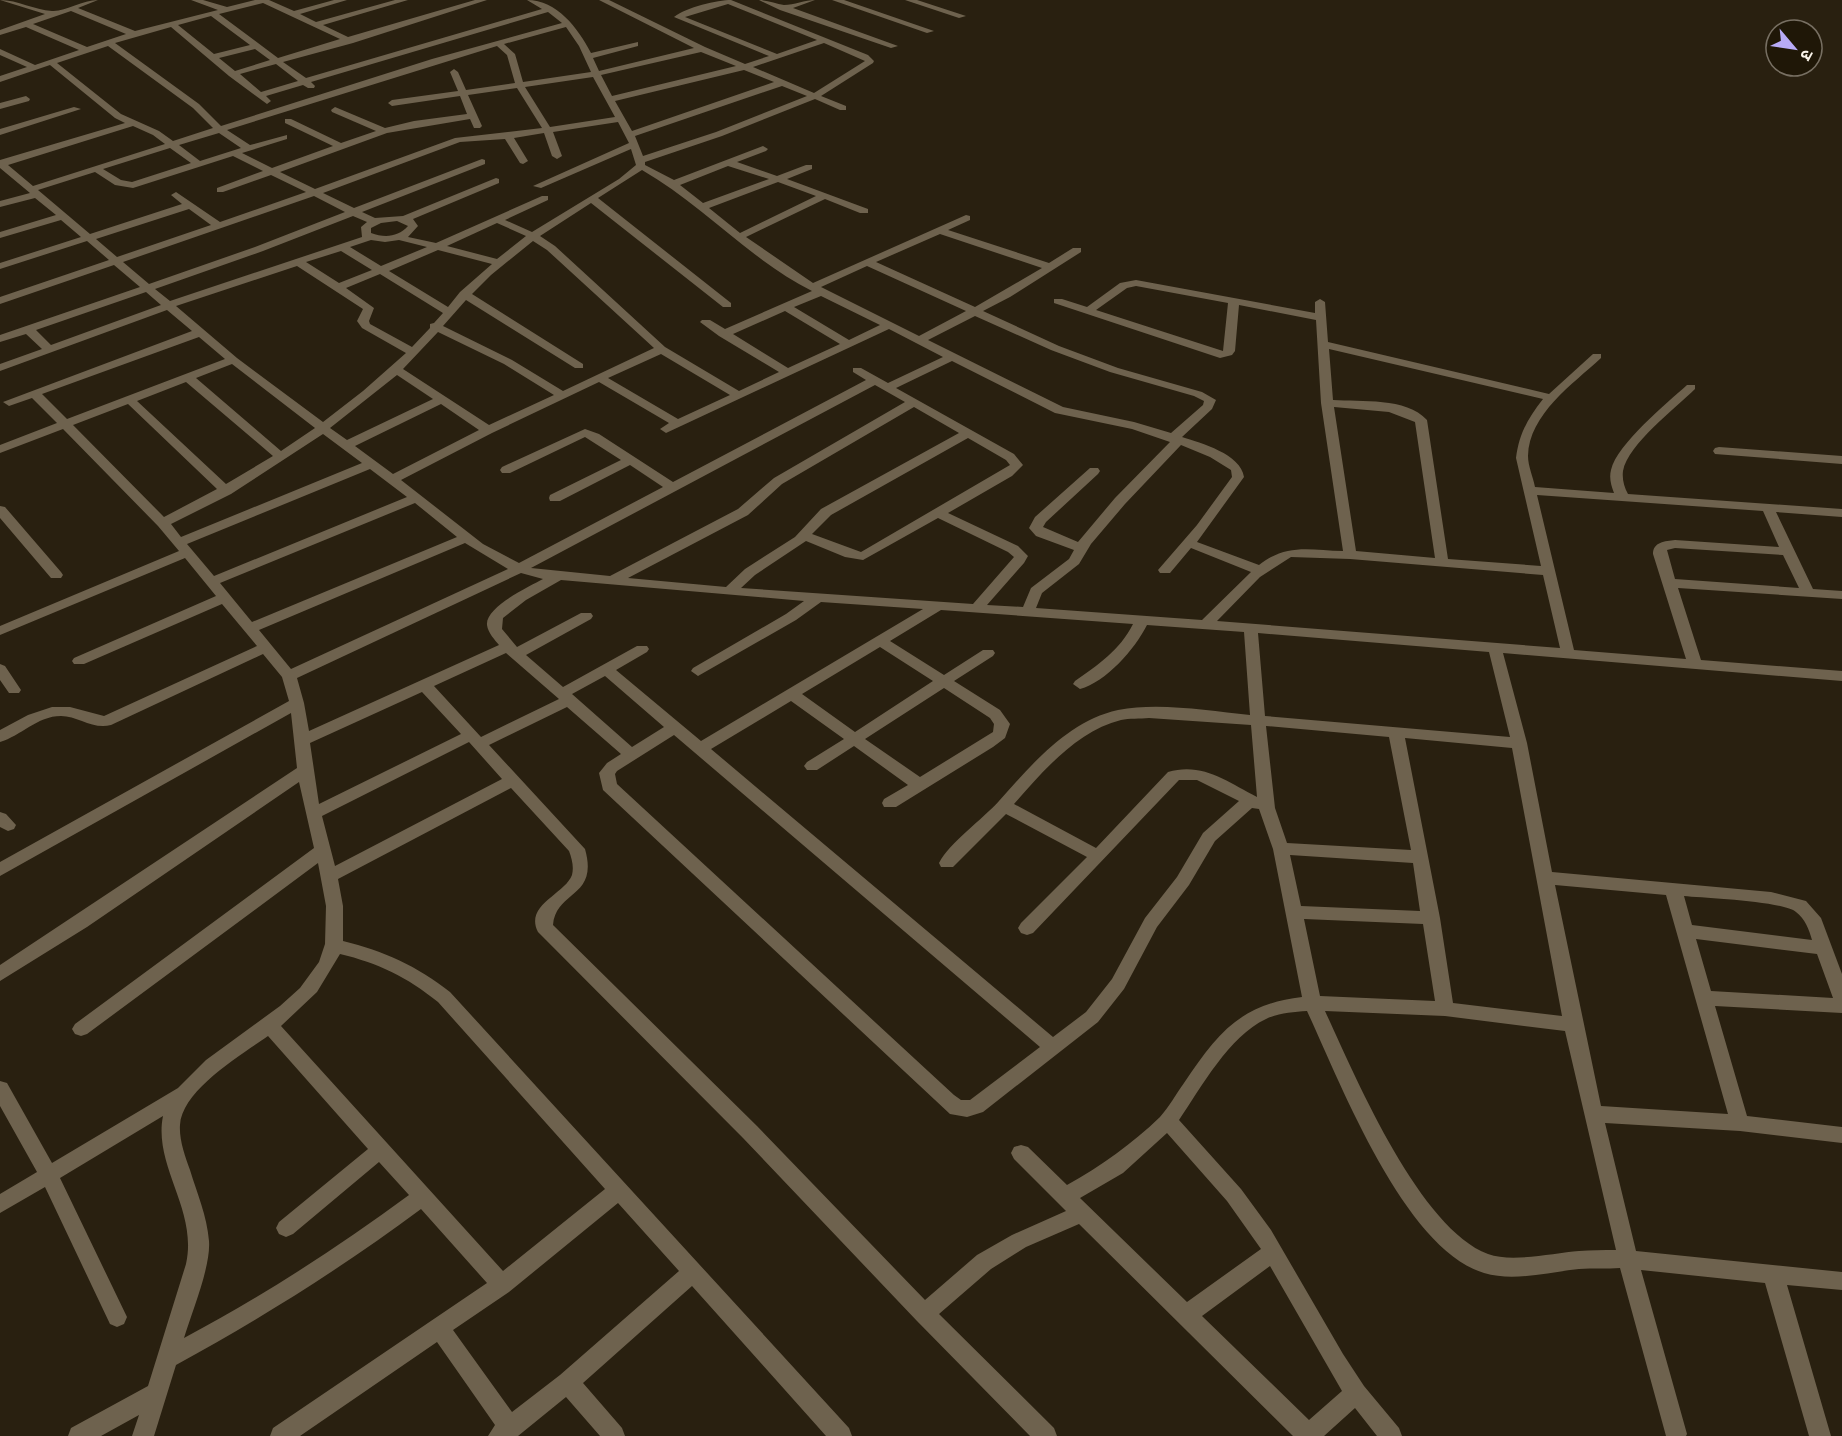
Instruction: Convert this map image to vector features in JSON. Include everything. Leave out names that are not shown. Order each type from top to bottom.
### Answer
[{"type":"street","points":[[2,0],[53,14]]},
{"type":"street","points":[[0,33],[94,0]]},
{"type":"street","points":[[195,0],[208,6],[228,9]]},
{"type":"street","points":[[0,79],[134,34],[263,0],[350,41]]},
{"type":"street","points":[[292,14],[343,0]]},
{"type":"street","points":[[315,25],[404,0]]},
{"type":"street","points":[[232,74],[483,0]]},
{"type":"street","points":[[531,0],[549,9],[568,24],[589,56],[596,75],[640,163],[673,184],[780,268],[816,290],[887,326],[1066,412],[1120,422],[1175,440],[1216,456],[1237,470],[1238,477],[1225,498],[1165,570]]},
{"type":"street","points":[[605,1],[618,0]]},
{"type":"street","points":[[763,0],[894,46]]},
{"type":"street","points":[[760,15],[811,0]]},
{"type":"street","points":[[836,0],[930,31]]},
{"type":"street","points":[[909,0],[962,16]]},
{"type":"street","points":[[443,1],[457,8]]},
{"type":"street","points":[[605,1],[702,49],[843,108]]},
{"type":"street","points":[[163,523],[226,491],[324,429],[396,369],[464,294],[498,262],[531,235],[623,181],[640,163],[813,97],[870,61],[725,1],[679,15],[680,18],[778,57]]},
{"type":"street","points":[[71,8],[134,34]]},
{"type":"street","points":[[259,95],[549,9]]},
{"type":"street","points":[[212,14],[325,96]]},
{"type":"street","points":[[26,24],[85,50]]},
{"type":"street","points":[[172,24],[232,74],[279,109]]},
{"type":"street","points":[[0,204],[218,128],[498,42],[568,24]]},
{"type":"street","points":[[707,36],[717,33]]},
{"type":"street","points":[[686,41],[696,39]]},
{"type":"street","points":[[610,99],[745,67],[823,41]]},
{"type":"street","points":[[108,42],[196,106],[218,128],[248,148]]},
{"type":"street","points":[[498,42],[511,54],[520,85],[548,130],[557,156]]},
{"type":"street","points":[[589,56],[635,44]]},
{"type":"street","points":[[211,57],[255,46]]},
{"type":"street","points":[[392,103],[596,75],[702,49]]},
{"type":"street","points":[[412,50],[435,61]]},
{"type":"street","points":[[0,52],[35,68]]},
{"type":"street","points":[[51,62],[118,116],[156,133],[198,164]]},
{"type":"street","points":[[454,72],[482,136]]},
{"type":"street","points":[[538,186],[630,140],[781,83]]},
{"type":"street","points":[[0,106],[26,99]]},
{"type":"street","points":[[0,132],[76,109]]},
{"type":"street","points":[[335,110],[384,131]]},
{"type":"street","points":[[220,190],[384,131],[414,124],[473,116]]},
{"type":"street","points":[[0,301],[313,193],[458,140],[482,136],[508,136],[620,119]]},
{"type":"street","points":[[288,121],[342,147]]},
{"type":"street","points":[[3,168],[133,123]]},
{"type":"street","points":[[508,136],[523,161]]},
{"type":"street","points":[[96,169],[118,183],[133,185],[284,137]]},
{"type":"street","points":[[673,184],[763,149]]},
{"type":"street","points":[[234,153],[374,222]]},
{"type":"street","points":[[0,339],[354,213],[482,162]]},
{"type":"street","points":[[729,163],[826,195],[864,211]]},
{"type":"street","points":[[703,207],[809,167]]},
{"type":"street","points":[[3,168],[64,216],[233,360],[490,555],[519,569],[557,578],[1206,624],[1842,676]]},
{"type":"street","points":[[371,237],[364,231],[374,222],[388,218],[405,219],[496,181]]},
{"type":"street","points":[[177,195],[219,225]]},
{"type":"street","points":[[739,237],[826,195]]},
{"type":"street","points":[[338,288],[437,247],[545,198]]},
{"type":"street","points":[[591,198],[727,305]]},
{"type":"street","points":[[0,266],[190,205]]},
{"type":"street","points":[[0,236],[64,216]]},
{"type":"street","points":[[723,334],[785,307],[867,262],[966,218]]},
{"type":"street","points":[[398,237],[411,230],[413,226],[405,219]]},
{"type":"street","points":[[498,220],[531,235],[566,261],[661,349],[738,395]]},
{"type":"street","points":[[939,230],[1050,267]]},
{"type":"street","points":[[0,368],[170,305],[300,263],[371,237],[398,237],[498,262]]},
{"type":"street","points":[[342,247],[448,311]]},
{"type":"street","points":[[918,341],[975,313],[1077,250]]},
{"type":"street","points":[[867,262],[975,313],[1094,363],[1198,394],[1210,400],[1208,406],[1120,501],[1081,548],[1074,561],[1036,591],[1028,612]]},
{"type":"street","points":[[300,263],[369,308],[363,321],[366,326],[412,352]]},
{"type":"street","points":[[1088,311],[1120,287],[1130,283],[1320,317]]},
{"type":"street","points":[[464,294],[579,366]]},
{"type":"street","points":[[1058,301],[1215,354],[1224,355],[1229,351],[1234,300]]},
{"type":"street","points":[[1320,302],[1327,404],[1350,555]]},
{"type":"street","points":[[785,307],[848,344]]},
{"type":"street","points":[[706,322],[788,373]]},
{"type":"street","points":[[434,326],[492,353],[562,394]]},
{"type":"street","points":[[666,429],[887,326]]},
{"type":"street","points":[[28,329],[50,350]]},
{"type":"street","points":[[9,402],[201,332]]},
{"type":"street","points":[[1322,344],[1553,398]]},
{"type":"street","points":[[392,479],[562,394],[661,349]]},
{"type":"street","points":[[1568,654],[1547,572],[1531,490],[1522,458],[1522,446],[1532,422],[1553,398],[1597,356]]},
{"type":"street","points":[[886,388],[951,357]]},
{"type":"street","points":[[2,446],[67,424],[233,360]]},
{"type":"street","points":[[396,369],[488,430]]},
{"type":"street","points":[[804,536],[850,554],[863,556],[940,514],[1008,473],[1017,465],[1010,457],[857,370]]},
{"type":"street","points":[[189,378],[281,457]]},
{"type":"street","points":[[600,378],[677,423]]},
{"type":"street","points":[[289,676],[519,569],[873,381]]},
{"type":"street","points":[[1622,496],[1617,486],[1616,475],[1624,457],[1691,387]]},
{"type":"street","points":[[0,1204],[186,1092],[205,1074],[302,998],[323,969],[334,946],[334,912],[305,771],[297,703],[289,676],[163,523],[34,393]]},
{"type":"street","points":[[130,400],[226,491]]},
{"type":"street","points":[[346,445],[441,400]]},
{"type":"street","points":[[610,582],[743,513],[765,490],[786,476],[913,403]]},
{"type":"street","points":[[1327,404],[1391,408],[1416,416],[1421,420],[1442,562]]},
{"type":"street","points":[[506,470],[585,433],[596,437],[673,488]]},
{"type":"street","points":[[729,591],[750,572],[804,536],[826,512],[966,434]]},
{"type":"street","points":[[1719,451],[1842,460]]},
{"type":"street","points":[[555,498],[630,460]]},
{"type":"street","points":[[0,631],[371,464]]},
{"type":"street","points":[[1081,548],[1036,528],[1040,520],[1095,471]]},
{"type":"street","points":[[1531,490],[1842,513]]},
{"type":"street","points":[[210,582],[417,498]]},
{"type":"street","points":[[1767,507],[1808,593]]},
{"type":"street","points":[[1,514],[56,575]]},
{"type":"street","points":[[940,514],[1013,549],[1021,556],[976,609]]},
{"type":"street","points":[[251,628],[467,538]]},
{"type":"street","points":[[1189,543],[1261,571]]},
{"type":"street","points":[[1695,664],[1660,549],[1665,545],[1786,550]]},
{"type":"street","points":[[1206,624],[1261,571],[1280,556],[1289,553],[1350,555],[1547,572]]},
{"type":"street","points":[[557,578],[515,601],[496,617],[495,629],[512,650],[631,754]]},
{"type":"street","points":[[1670,583],[1842,595]]},
{"type":"street","points":[[698,671],[790,617],[818,597]]},
{"type":"street","points":[[79,661],[224,598]]},
{"type":"street","points":[[701,748],[882,642],[938,606]]},
{"type":"street","points":[[302,740],[586,616]]},
{"type":"street","points":[[1080,684],[1123,653],[1132,641],[1142,620]]},
{"type":"street","points":[[1251,628],[1257,720],[1267,808],[1281,849],[1312,1003],[1358,1101],[1390,1161],[1419,1208],[1443,1234],[1466,1253],[1486,1264],[1510,1267],[1581,1260],[1628,1259],[1842,1281]]},
{"type":"street","points":[[882,642],[995,714],[1002,724],[1000,734],[988,743],[890,803]]},
{"type":"street","points":[[0,737],[37,717],[59,710],[69,711],[96,722],[106,721],[267,647]]},
{"type":"street","points":[[1495,649],[1519,743],[1573,1024],[1593,1114],[1628,1259],[1676,1434]]},
{"type":"street","points":[[314,813],[566,697],[642,650]]},
{"type":"street","points":[[812,766],[988,653]]},
{"type":"street","points":[[0,669],[15,690]]},
{"type":"street","points":[[607,670],[1054,1048]]},
{"type":"street","points":[[425,686],[511,781],[577,849],[581,860],[581,875],[571,890],[548,909],[543,918],[544,927],[750,1132],[924,1314],[1046,1436]]},
{"type":"street","points":[[791,694],[920,785]]},
{"type":"street","points":[[0,870],[297,703]]},
{"type":"street","points":[[947,863],[1051,755],[1094,725],[1119,715],[1149,713],[1257,720],[1519,743]]},
{"type":"street","points":[[675,727],[612,767],[607,773],[609,786],[957,1108],[967,1109],[976,1106],[1092,1017],[1118,984],[1151,923],[1184,881],[1209,837],[1250,800]]},
{"type":"street","points":[[1396,733],[1431,918],[1445,1009]]},
{"type":"street","points":[[0,974],[305,771]]},
{"type":"street","points":[[1027,928],[1174,776],[1185,773],[1200,775],[1267,808]]},
{"type":"street","points":[[328,877],[511,781]]},
{"type":"street","points":[[1004,806],[1098,856]]},
{"type":"street","points":[[1281,849],[1420,857]]},
{"type":"street","points":[[81,1029],[322,851]]},
{"type":"street","points":[[1546,878],[1771,898],[1800,905],[1815,923],[1842,998]]},
{"type":"street","points":[[1673,889],[1740,1123]]},
{"type":"street","points":[[1294,912],[1431,918]]},
{"type":"street","points":[[1686,931],[1824,948]]},
{"type":"street","points":[[334,946],[372,954],[400,964],[444,997],[841,1436]]},
{"type":"street","points":[[1705,998],[1842,1006]]},
{"type":"street","points":[[1065,1197],[1116,1167],[1168,1121],[1209,1060],[1235,1031],[1258,1014],[1285,1006],[1312,1003],[1445,1009],[1573,1024]]},
{"type":"street","points":[[269,1025],[502,1285]]},
{"type":"street","points":[[0,1089],[48,1174],[117,1317]]},
{"type":"street","points":[[143,1436],[199,1246],[198,1226],[190,1194],[174,1154],[170,1132],[173,1113],[186,1092]]},
{"type":"street","points":[[1593,1114],[1740,1123],[1842,1135]]},
{"type":"street","points":[[1168,1121],[1234,1194],[1264,1236],[1311,1322],[1356,1392],[1391,1436]]},
{"type":"street","points":[[286,1228],[381,1149]]},
{"type":"street","points":[[1021,1153],[1308,1436],[1356,1392]]},
{"type":"street","points":[[281,1436],[502,1285],[619,1190]]},
{"type":"street","points":[[167,1359],[271,1300],[347,1252],[423,1196]]},
{"type":"street","points":[[924,1314],[984,1262],[1019,1241],[1082,1213]]},
{"type":"street","points":[[1186,1315],[1273,1252]]},
{"type":"street","points":[[440,1329],[504,1432],[568,1382],[694,1271]]},
{"type":"street","points":[[1773,1273],[1820,1436]]},
{"type":"street","points":[[568,1382],[614,1436]]},
{"type":"street","points":[[79,1436],[156,1393]]}]
